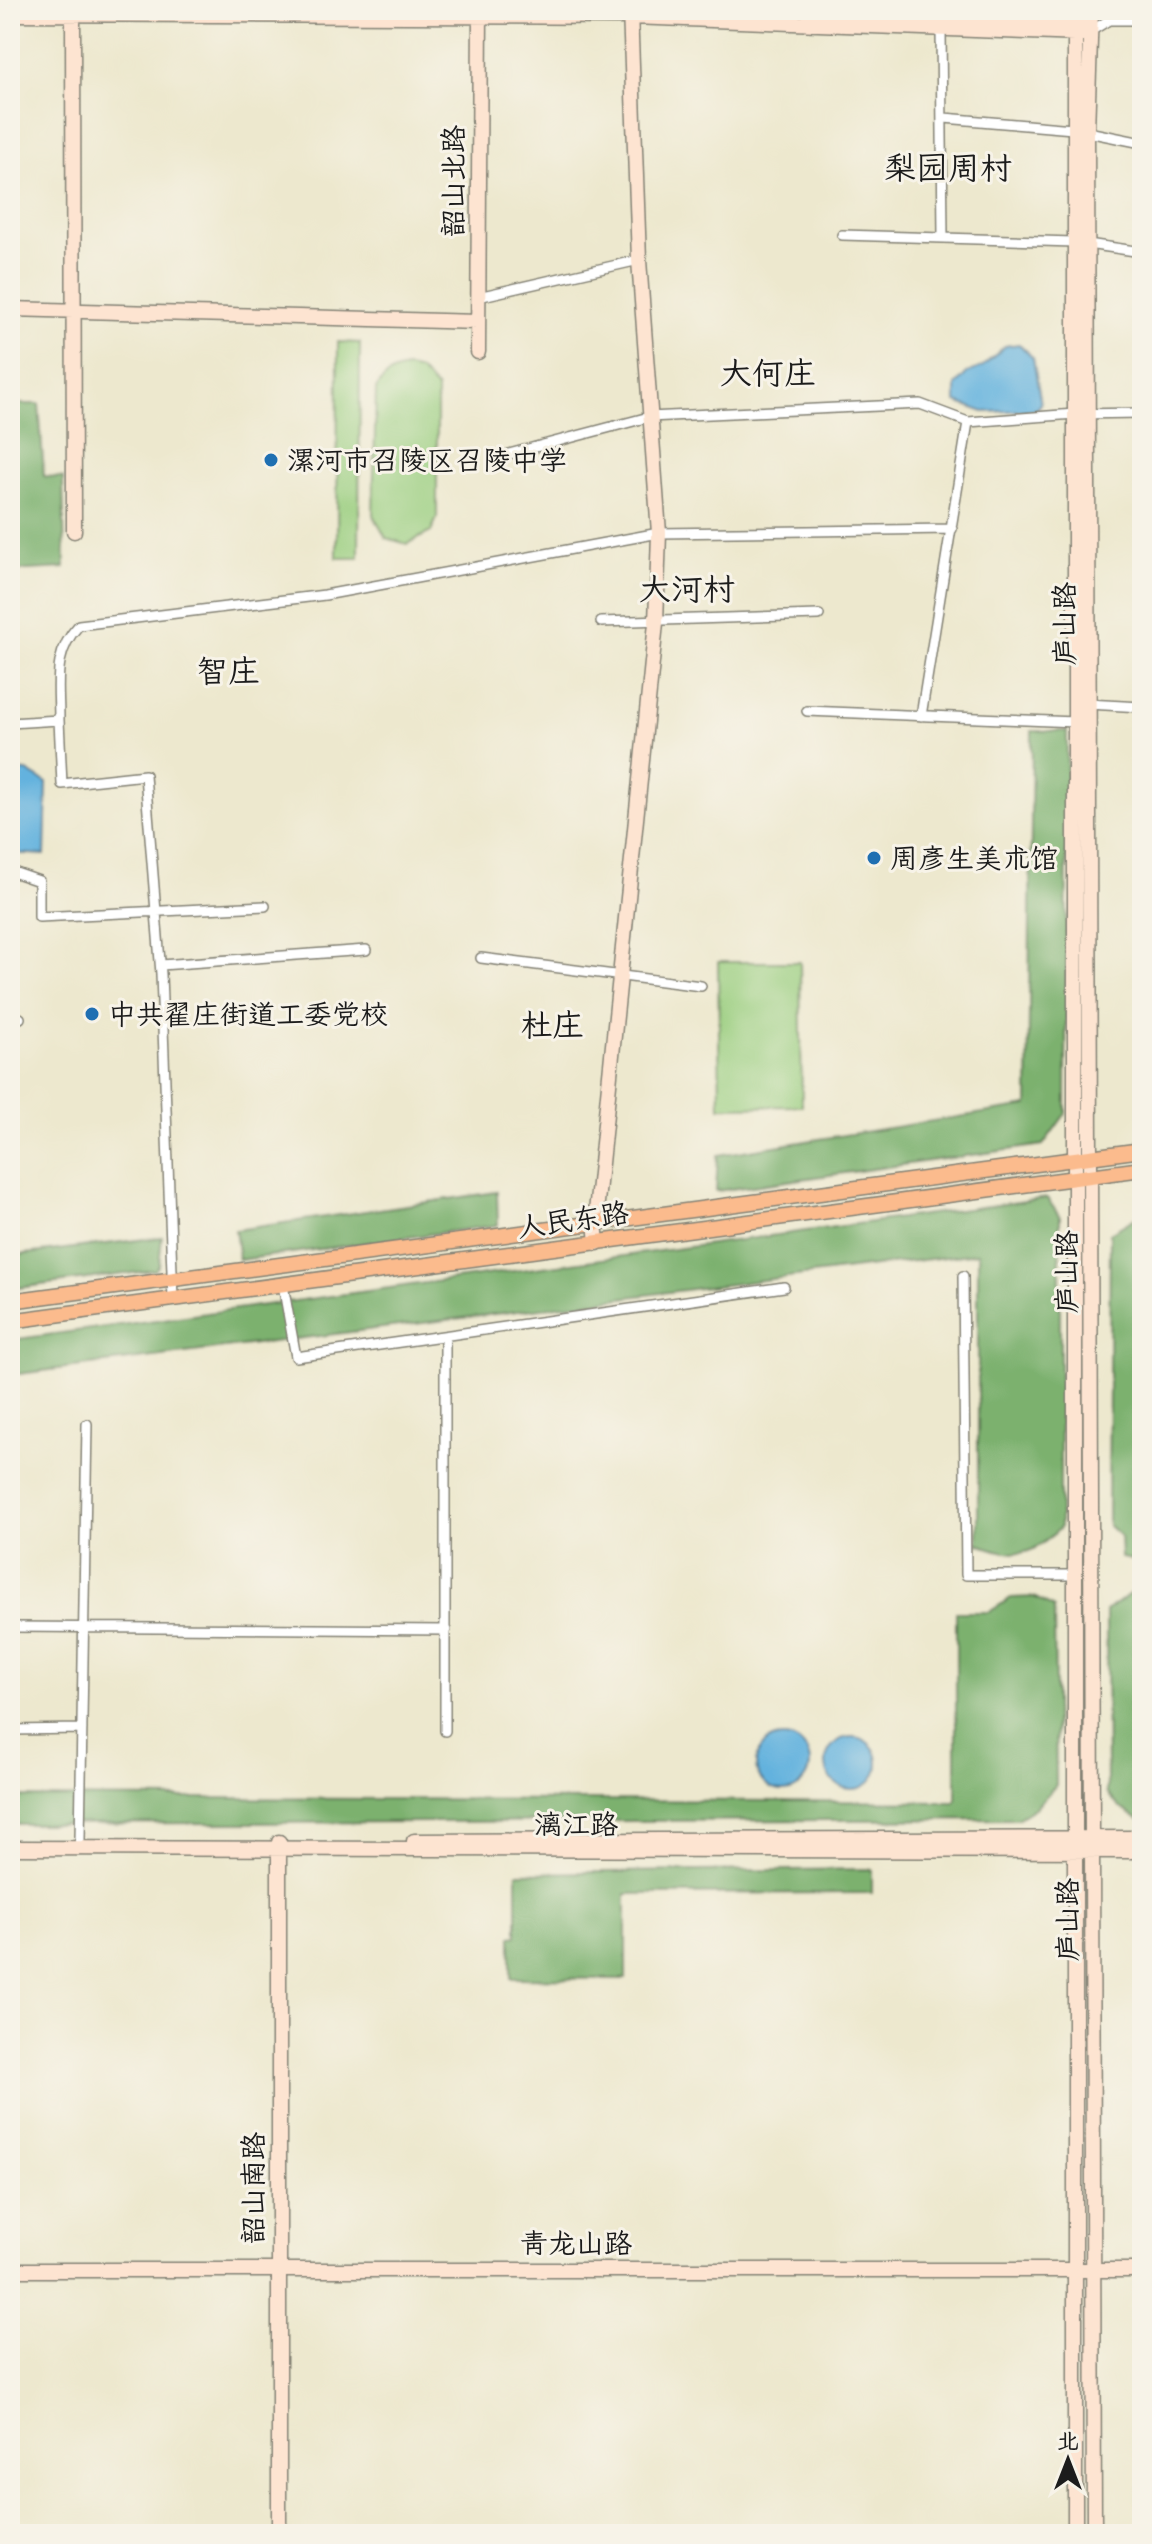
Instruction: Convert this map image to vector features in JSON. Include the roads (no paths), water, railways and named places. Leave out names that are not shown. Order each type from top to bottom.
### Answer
[{"type":"main road","name":"人民东路","points":[[10,1301],[1142,1150]]},
{"type":"main road","name":"人民东路","points":[[10,1321],[1142,1169]]},
{"type":"street","points":[[806,10],[1074,23],[1091,31],[1109,20],[1142,20]]},
{"type":"street","name":"庐山路","points":[[1080,130],[1091,10]]},
{"type":"street","points":[[73,12],[74,531]]},
{"type":"street","name":"韶山北路","points":[[478,352],[480,13]]},
{"type":"street","points":[[10,14],[631,13],[941,30],[1074,23]]},
{"type":"street","points":[[597,1243],[595,1222],[656,621],[659,533],[639,260],[631,13]]},
{"type":"street","name":"庐山路","points":[[1074,23],[1082,243],[1083,704],[1092,1156],[1094,2534]]},
{"type":"street","points":[[941,30],[943,238]]},
{"type":"street","points":[[944,118],[1080,130],[1142,143]]},
{"type":"street","points":[[842,235],[1082,243],[1142,252]]},
{"type":"street","points":[[478,297],[639,260]]},
{"type":"street","points":[[10,309],[478,322]]},
{"type":"street","points":[[498,457],[649,417],[920,404],[968,422],[1142,413]]},
{"type":"street","points":[[921,716],[968,422]]},
{"type":"street","points":[[173,1299],[161,965],[145,775],[62,784],[58,663],[64,640],[79,625],[325,595],[659,533],[952,529]]},
{"type":"street","points":[[601,622],[819,615]]},
{"type":"street","points":[[1083,704],[1142,707]]},
{"type":"street","name":"庐山路","points":[[1075,2534],[1075,722],[1083,704]]},
{"type":"street","points":[[807,711],[1075,722]]},
{"type":"street","points":[[10,723],[59,720]]},
{"type":"street","points":[[10,871],[39,881],[39,917],[265,906]]},
{"type":"street","points":[[161,965],[366,950]]},
{"type":"street","points":[[481,958],[622,973],[701,986]]},
{"type":"street","points":[[963,1276],[966,1575],[1093,1575]]},
{"type":"street","points":[[283,1285],[296,1357],[784,1287]]},
{"type":"street","points":[[445,1336],[445,1731]]},
{"type":"street","points":[[80,1840],[87,1424]]},
{"type":"street","points":[[10,1627],[446,1630]]},
{"type":"street","points":[[10,1730],[82,1729]]},
{"type":"street","name":"漓江路","points":[[10,1848],[1093,1844],[1142,1838]]},
{"type":"street","name":"漓江路","points":[[10,1840],[279,1846]]},
{"type":"street","name":"漓江路","points":[[1093,1844],[1142,1851]]},
{"type":"street","name":"韶山南路","points":[[279,1846],[279,2534]]},
{"type":"street","name":"青龙山路","points":[[10,2270],[1142,2270]]},
{"type":"water","points":[[1019,344],[1033,358],[1041,404],[1036,410],[984,412],[956,402],[956,385],[967,373],[982,367],[1005,346]]},
{"type":"water","points":[[10,770],[27,771],[47,783],[45,855],[10,853]]},
{"type":"water","points":[[783,1737],[802,1745],[810,1764],[802,1783],[783,1791],[764,1783],[756,1764],[764,1745]]},
{"type":"water","points":[[852,1737],[870,1745],[878,1763],[870,1781],[852,1789],[834,1781],[826,1763],[834,1745]]},
{"type":"place","name":"漯河市召陵区召陵中学","points":[[271,460]]},
{"type":"place","name":"周彦生美术馆","points":[[874,858]]},
{"type":"place","name":"中共翟庄街道工委党校","points":[[92,1014]]},
{"type":"district","name":"梨园周村","points":[[948,168]]},
{"type":"district","name":"大何庄","points":[[768,373]]},
{"type":"district","name":"大河村","points":[[687,589]]},
{"type":"district","name":"智庄","points":[[228,671]]},
{"type":"district","name":"杜庄","points":[[552,1025]]}]
